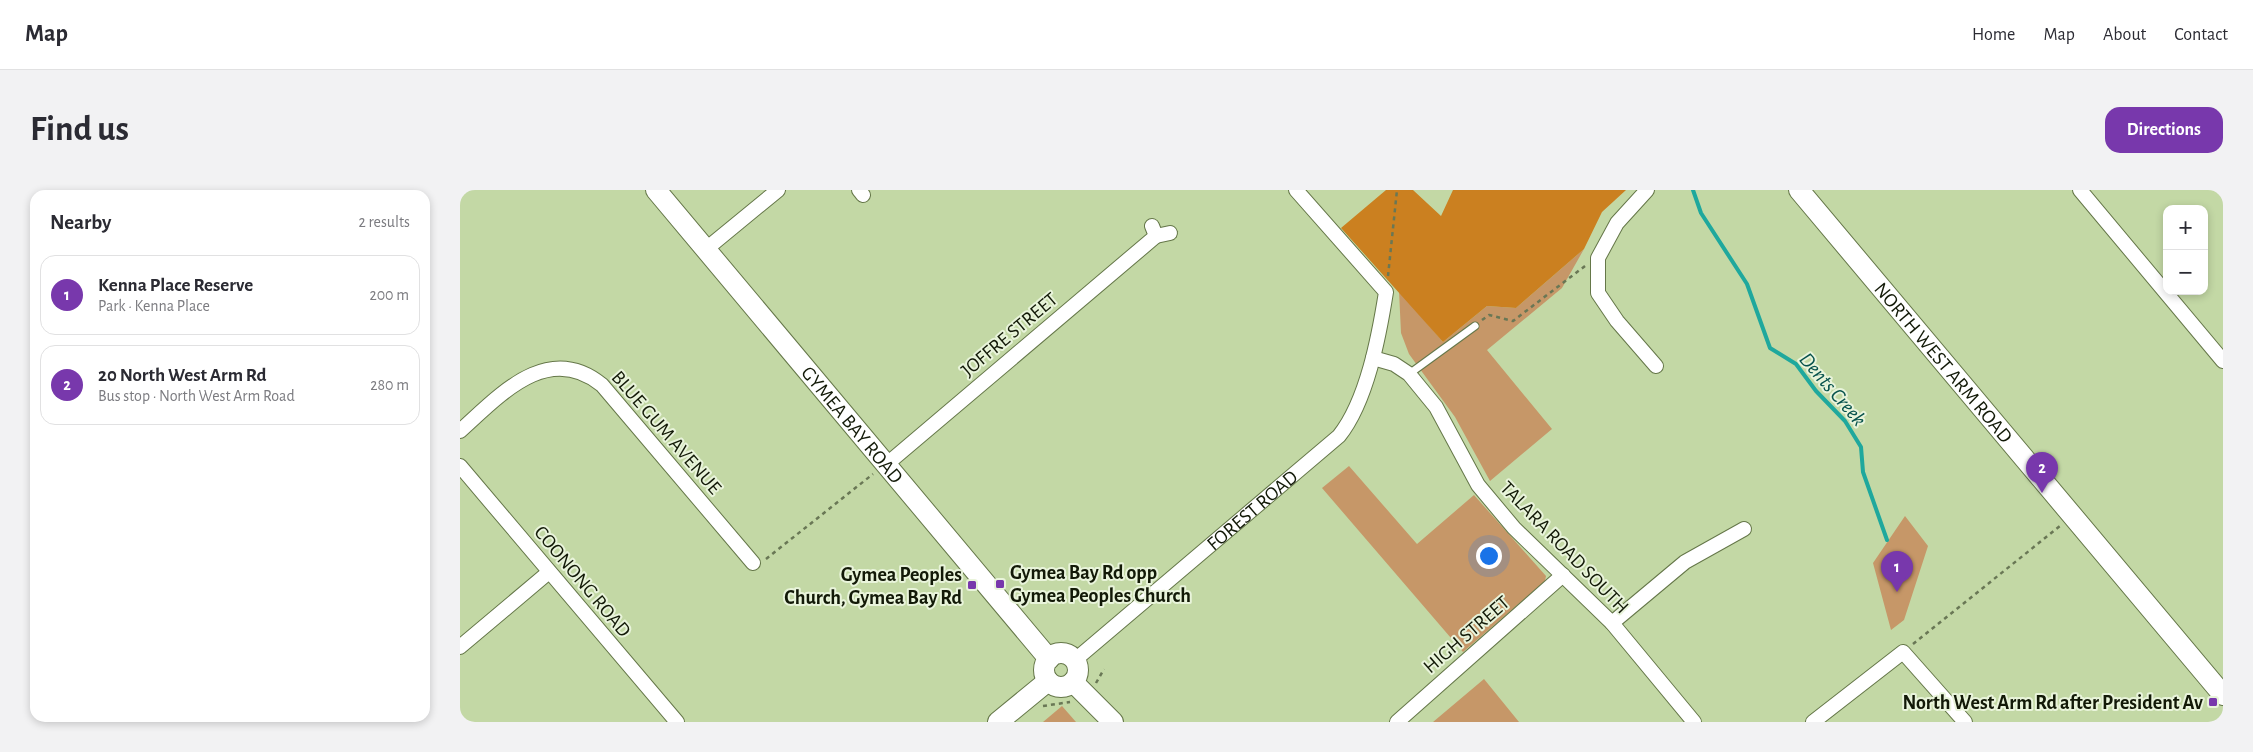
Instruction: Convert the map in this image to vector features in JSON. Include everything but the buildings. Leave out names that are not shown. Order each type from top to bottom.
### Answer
[{"type":"street","name":"GYMEA BAY ROAD","points":[[656,190],[1049,659]]},
{"type":"street","points":[[705,250],[778,190]]},
{"type":"street","points":[[1296,190],[1386,292]]},
{"type":"street","points":[[1648,190],[1616,223],[1598,258],[1598,293],[1617,321],[1656,366]]},
{"type":"street","name":"NORTH WEST ARM ROAD","points":[[1799,190],[2223,696]]},
{"type":"street","points":[[2080,190],[2223,361]]},
{"type":"street","name":"JOFFRE STREET","points":[[887,464],[1159,231]]},
{"type":"street","name":"FOREST ROAD","points":[[1075,660],[1339,436],[1355,410],[1373,358],[1386,292]]},
{"type":"street","name":"TALARA ROAD SOUTH","points":[[1373,358],[1394,364],[1409,374],[1439,412],[1478,485],[1514,528],[1612,623],[1694,722]]},
{"type":"street","name":"BLUE GUM AVENUE","points":[[460,431],[517,383],[532,374],[561,367],[582,372],[602,385],[753,563]]},
{"type":"street","name":"COONONG ROAD","points":[[460,466],[677,722]]},
{"type":"street","points":[[1612,623],[1685,562],[1744,529]]},
{"type":"street","points":[[460,647],[549,572]]},
{"type":"street","name":"HIGH STREET","points":[[1397,722],[1563,576]]},
{"type":"street","points":[[1813,722],[1903,652],[1965,722]]},
{"type":"street","points":[[1059,654],[1065,654],[1075,660],[1078,669],[1073,682],[1063,687],[1048,681],[1044,667],[1049,659],[1059,654]]},
{"type":"street","points":[[998,722],[1048,681]]},
{"type":"street","points":[[1073,682],[1113,722]]},
{"type":"lane","points":[[1409,374],[1475,326]]},
{"type":"path","points":[[1386,292],[1397,190]]},
{"type":"path","points":[[1475,326],[1489,315],[1513,321],[1574,272],[1598,258]]},
{"type":"path","points":[[753,563],[768,559],[887,464]]},
{"type":"path","points":[[1903,652],[2063,523]]},
{"type":"path","points":[[1037,704],[1042,706],[1064,704]]},
{"type":"shaded area","points":[[1386,190],[1413,190],[1441,216],[1453,190],[1626,190],[1602,212],[1584,249],[1516,308],[1487,306],[1443,342],[1341,228]]},
{"type":"shaded area","points":[[1584,249],[1562,288],[1487,350],[1552,429],[1490,481],[1455,417],[1409,354],[1401,333],[1399,291],[1443,342],[1487,306],[1516,308]]},
{"type":"shaded area","points":[[1349,466],[1417,544],[1474,495],[1546,576],[1545,581],[1463,652],[1322,488]]},
{"type":"shaded area","points":[[1905,516],[1928,546],[1904,620],[1891,630],[1873,563]]},
{"type":"shaded area","points":[[1484,679],[1519,722],[1433,722]]},
{"type":"shaded area","points":[[1062,706],[1076,722],[1043,722]]},
{"type":"waterway","name":"Dents Creek","points":[[1693,190],[1701,213],[1747,284],[1770,348],[1796,364],[1816,391],[1845,421],[1861,447],[1863,472],[1887,540]]},
{"type":"place","name":"20 North West Arm Rd","points":[[2042,493]]},
{"type":"place","name":"Gymea Bay Rd opp Gymea Peoples Church","points":[[1000,584]]},
{"type":"place","name":"Gymea Peoples Church, Gymea Bay Rd","points":[[972,585]]},
{"type":"place","name":"Kenna Place Reserve","points":[[1897,592]]},
{"type":"place","name":"North West Arm Rd after President Av","points":[[2213,702]]}]
